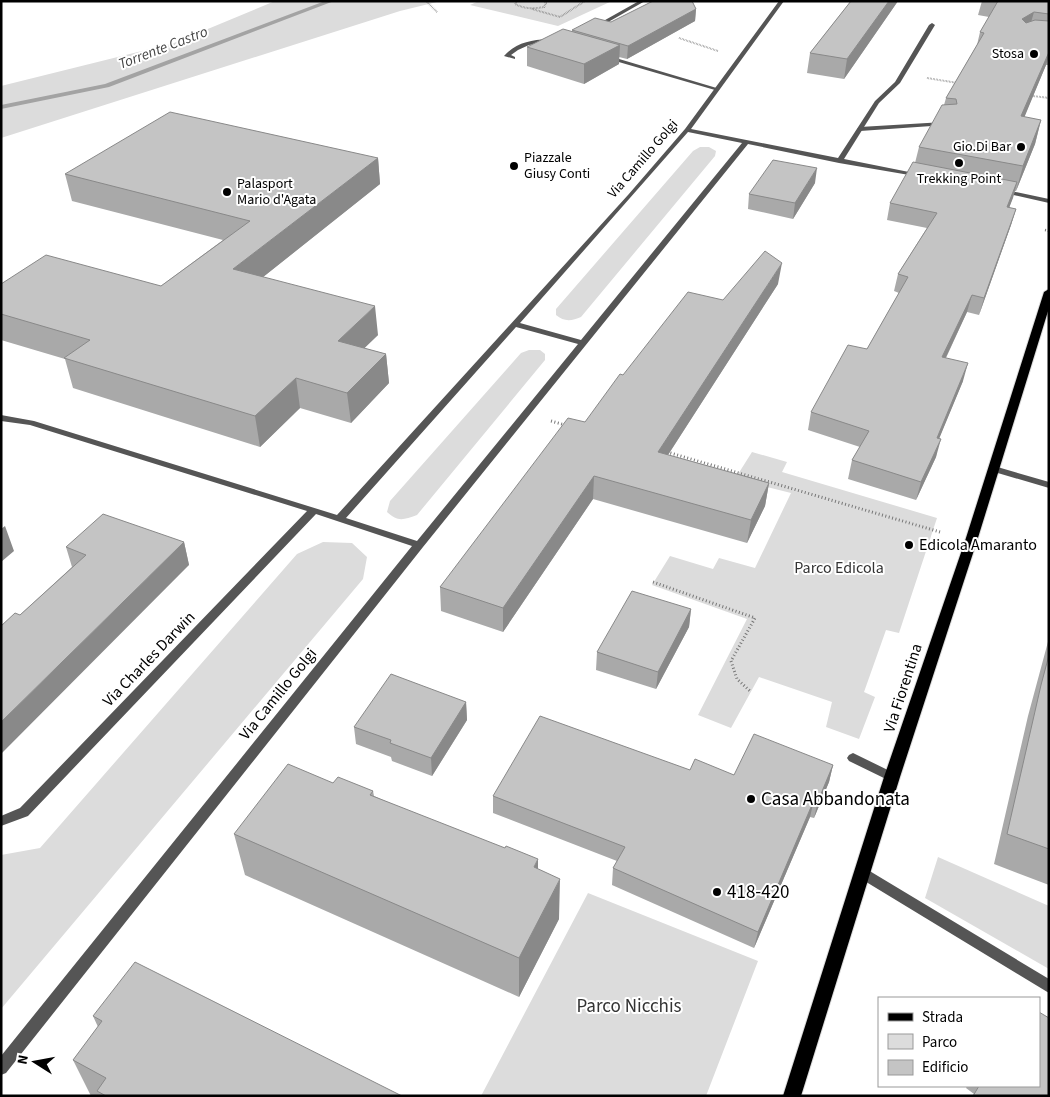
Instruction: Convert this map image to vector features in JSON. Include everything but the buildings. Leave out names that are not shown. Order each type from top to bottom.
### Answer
[{"type":"main road","name":"Via Fiorentina","points":[[792,1096],[892,777],[994,469],[1049,292]]},
{"type":"street","points":[[601,24],[643,1]]},
{"type":"street","name":"Via Camillo Golgi","points":[[338,520],[630,196],[687,130],[782,1]]},
{"type":"street","points":[[839,161],[877,102],[897,83],[932,25]]},
{"type":"street","points":[[513,58],[508,56],[509,53],[530,42],[540,40],[562,44]]},
{"type":"street","points":[[599,55],[717,89]]},
{"type":"street","points":[[860,129],[948,124]]},
{"type":"street","points":[[687,130],[745,143],[927,177]]},
{"type":"street","name":"Via Camillo Golgi","points":[[1,1068],[419,545],[745,143]]},
{"type":"street","points":[[996,190],[1049,201]]},
{"type":"street","points":[[514,324],[582,343]]},
{"type":"street","points":[[1,418],[31,423],[314,510],[338,520],[419,545]]},
{"type":"street","points":[[994,469],[1049,484]]},
{"type":"street","name":"Via Charles Darwin","points":[[1,821],[24,812],[314,510]]},
{"type":"street","points":[[852,758],[892,777]]},
{"type":"street","points":[[863,873],[1049,987]]},
{"type":"path","points":[[426,1],[437,12]]},
{"type":"path","points":[[517,1],[514,4],[521,8],[560,17],[585,1]]},
{"type":"path","points":[[532,9],[544,7],[546,2],[544,1]]},
{"type":"path","points":[[679,38],[725,54]]},
{"type":"path","points":[[903,74],[961,84]]},
{"type":"path","points":[[1034,96],[1049,98]]},
{"type":"path","points":[[1045,230],[1049,231]]},
{"type":"path","points":[[546,420],[572,426]]},
{"type":"path","points":[[665,452],[940,532]]},
{"type":"path","points":[[653,582],[755,618],[731,661],[737,679],[750,692]]},
{"type":"green space","points":[[275,1],[441,1],[400,11],[1,138],[1,86],[174,43]]},
{"type":"green space","points":[[479,1],[612,1],[558,26],[470,5]]},
{"type":"green space","points":[[700,147],[709,147],[716,151],[715,156],[581,317],[568,320],[556,315],[556,309],[693,151]]},
{"type":"green space","points":[[529,350],[540,350],[545,354],[545,360],[417,515],[398,519],[387,512],[390,501],[521,353]]},
{"type":"green space","name":"Parco Edicola","points":[[752,452],[787,462],[782,472],[937,518],[899,633],[886,630],[864,692],[875,697],[859,739],[826,727],[832,702],[759,677],[731,728],[698,715],[747,619],[652,585],[670,556],[713,569],[719,558],[755,568],[791,493],[735,479]]},
{"type":"green space","points":[[323,542],[352,543],[367,557],[363,579],[1,1009],[1,855],[40,848],[297,554]]},
{"type":"green space","points":[[938,857],[1049,906],[1049,969],[925,898]]},
{"type":"green space","name":"Parco Nicchis","points":[[588,893],[758,961],[706,1096],[481,1096]]},
{"type":"waterway","name":"Torrente Castro","points":[[1,107],[107,86],[331,1]]},
{"type":"place","name":"Stosa","points":[[1034,54]]},
{"type":"place","name":"Gio.Di Bar","points":[[1021,147]]},
{"type":"place","name":"Trekking Point","points":[[959,163]]},
{"type":"place","name":"Piazzale Giusy Conti","points":[[514,166]]},
{"type":"place","name":"Palasport Mario d'Agata","points":[[227,192]]},
{"type":"place","name":"Edicola Amaranto","points":[[909,545]]},
{"type":"place","name":"Casa Abbandonata","points":[[751,799]]},
{"type":"place","name":"418-420","points":[[717,892]]}]
